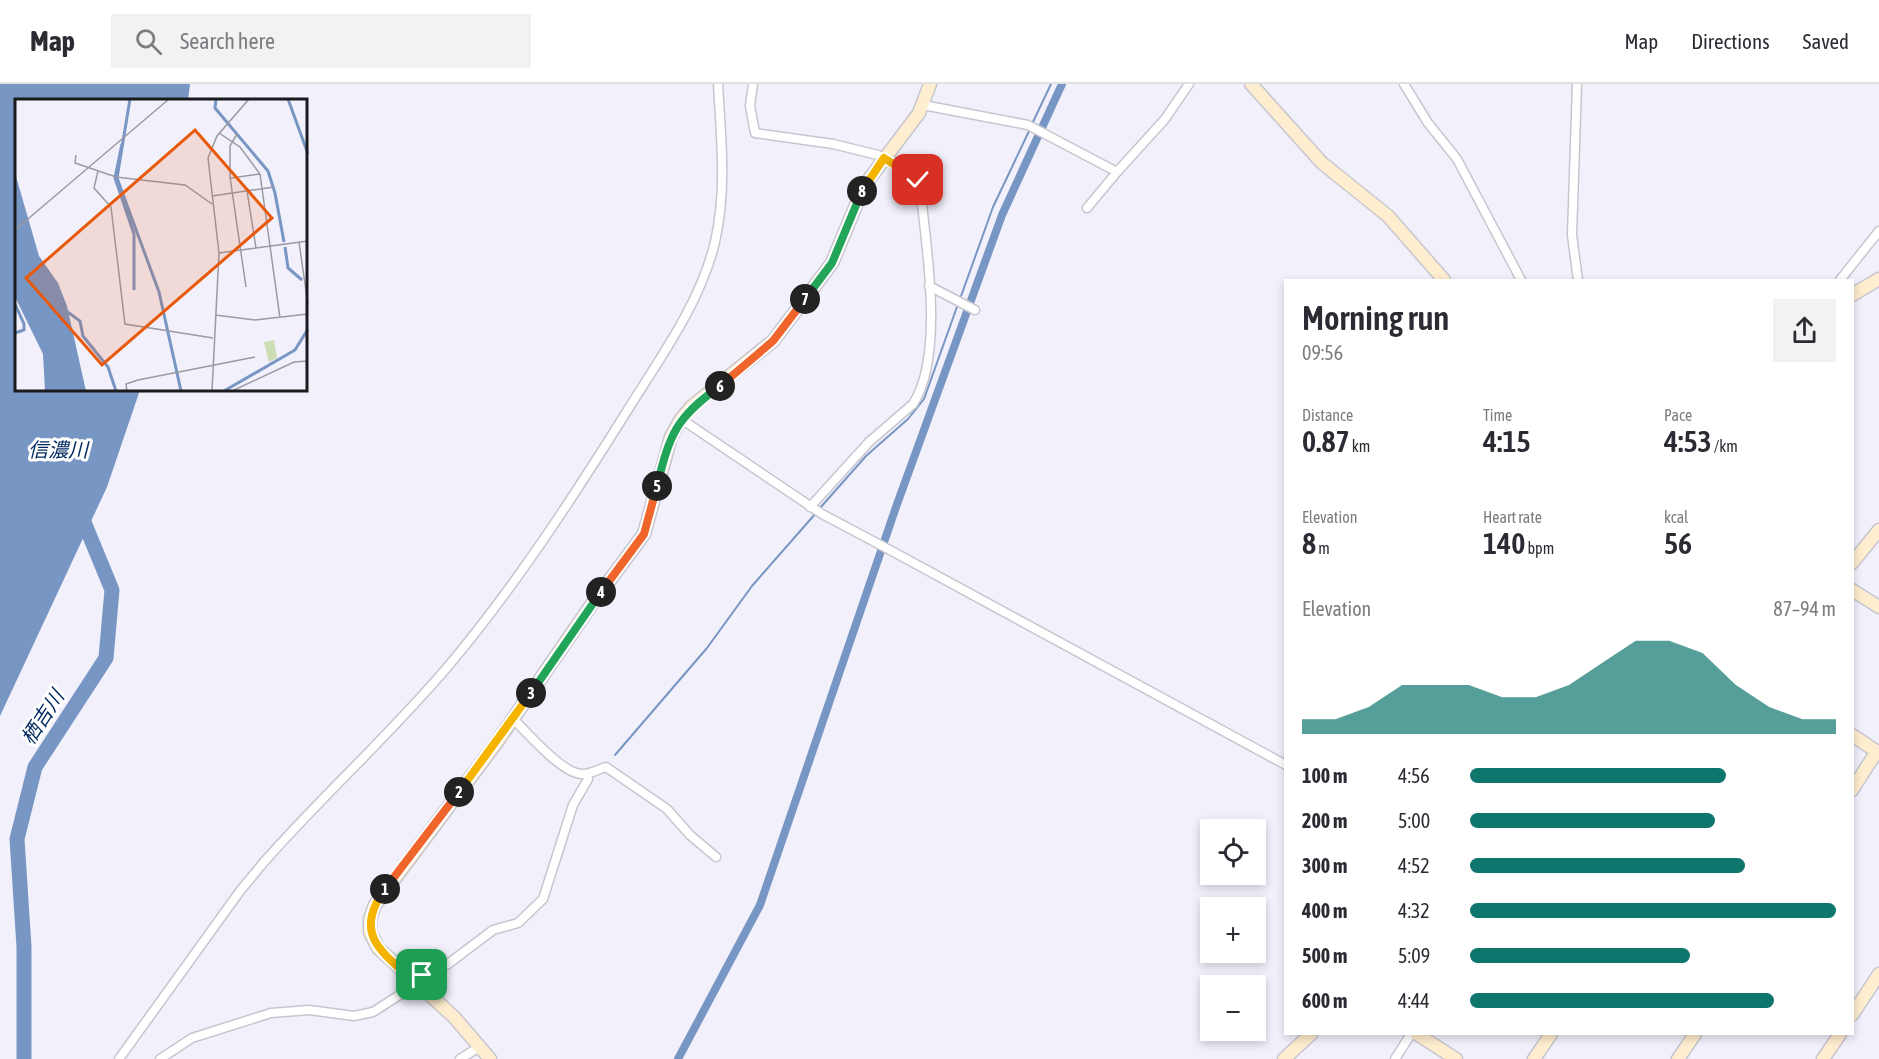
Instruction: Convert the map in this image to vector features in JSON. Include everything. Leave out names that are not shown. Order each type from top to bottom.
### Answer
[{"type":"street","points":[[119,1059],[240,891],[264,862],[303,818],[424,693],[486,619],[531,559],[670,343],[700,285],[718,226],[724,165],[718,84]]},
{"type":"street","points":[[753,84],[750,106],[755,133],[833,144],[884,158],[918,180],[929,286],[929,365],[918,396],[900,417],[869,442],[810,507]]},
{"type":"street","points":[[490,1059],[481,1046],[384,955],[373,940],[370,919],[375,905],[513,719],[592,604],[644,534],[666,451],[681,418],[773,341],[832,263],[864,186],[923,105],[930,84]]},
{"type":"street","points":[[1087,208],[1165,119],[1189,84]]},
{"type":"street","points":[[1251,84],[1322,163],[1388,216],[1443,279]]},
{"type":"street","points":[[1404,84],[1428,123],[1457,159],[1520,279]]},
{"type":"street","points":[[1577,84],[1572,235],[1578,279]]},
{"type":"street","points":[[923,105],[1028,125],[1117,172]]},
{"type":"street","points":[[1843,279],[1879,231]]},
{"type":"street","points":[[1854,294],[1879,279]]},
{"type":"street","points":[[929,286],[975,310]]},
{"type":"street","points":[[681,418],[810,507],[843,527],[888,549],[1284,764]]},
{"type":"street","points":[[1854,561],[1879,530]]},
{"type":"street","points":[[1854,591],[1879,607]]},
{"type":"street","points":[[513,719],[573,772],[587,774],[606,767],[667,809],[690,835],[716,857]]},
{"type":"street","points":[[1854,736],[1878,752],[1854,787]]},
{"type":"street","points":[[160,1059],[192,1038],[271,1013],[309,1010],[354,1016],[365,1015],[388,1003],[413,980],[448,964],[493,930],[518,923],[543,899],[573,805],[588,779],[587,774]]},
{"type":"street","points":[[1854,1012],[1879,974]]},
{"type":"street","points":[[1284,1059],[1310,1035]]},
{"type":"street","points":[[1395,1059],[1410,1035]]},
{"type":"street","points":[[1419,1035],[1456,1059]]},
{"type":"street","points":[[1534,1059],[1550,1035]]},
{"type":"street","points":[[1678,1059],[1694,1035]]},
{"type":"street","points":[[1823,1059],[1839,1035]]},
{"type":"street","points":[[460,1059],[481,1046]]},
{"type":"water","name":"信濃川","points":[[0,84],[190,84],[188,99],[15,99],[15,392],[139,392],[107,487],[0,716]]},
{"type":"waterway","points":[[1032,124],[1051,84]]},
{"type":"waterway","points":[[678,1059],[760,905],[896,507],[1002,215],[1062,84]]},
{"type":"waterway","points":[[960,299],[993,207],[1030,129]]},
{"type":"waterway","points":[[820,508],[866,456],[908,419],[924,399],[958,304]]},
{"type":"waterway","name":"栖吉川","points":[[24,1059],[24,947],[17,839],[35,767],[106,658],[112,590],[79,510]]},
{"type":"waterway","points":[[615,755],[707,648],[752,586],[816,513]]},
{"type":"route","points":[[422,975],[413,980],[384,955],[373,940],[370,932],[370,919],[378,900],[497,742],[614,573],[638,544],[647,525],[666,451],[681,418],[691,407],[759,355],[773,341],[832,263],[864,186],[884,158],[893,167],[918,180]]}]
